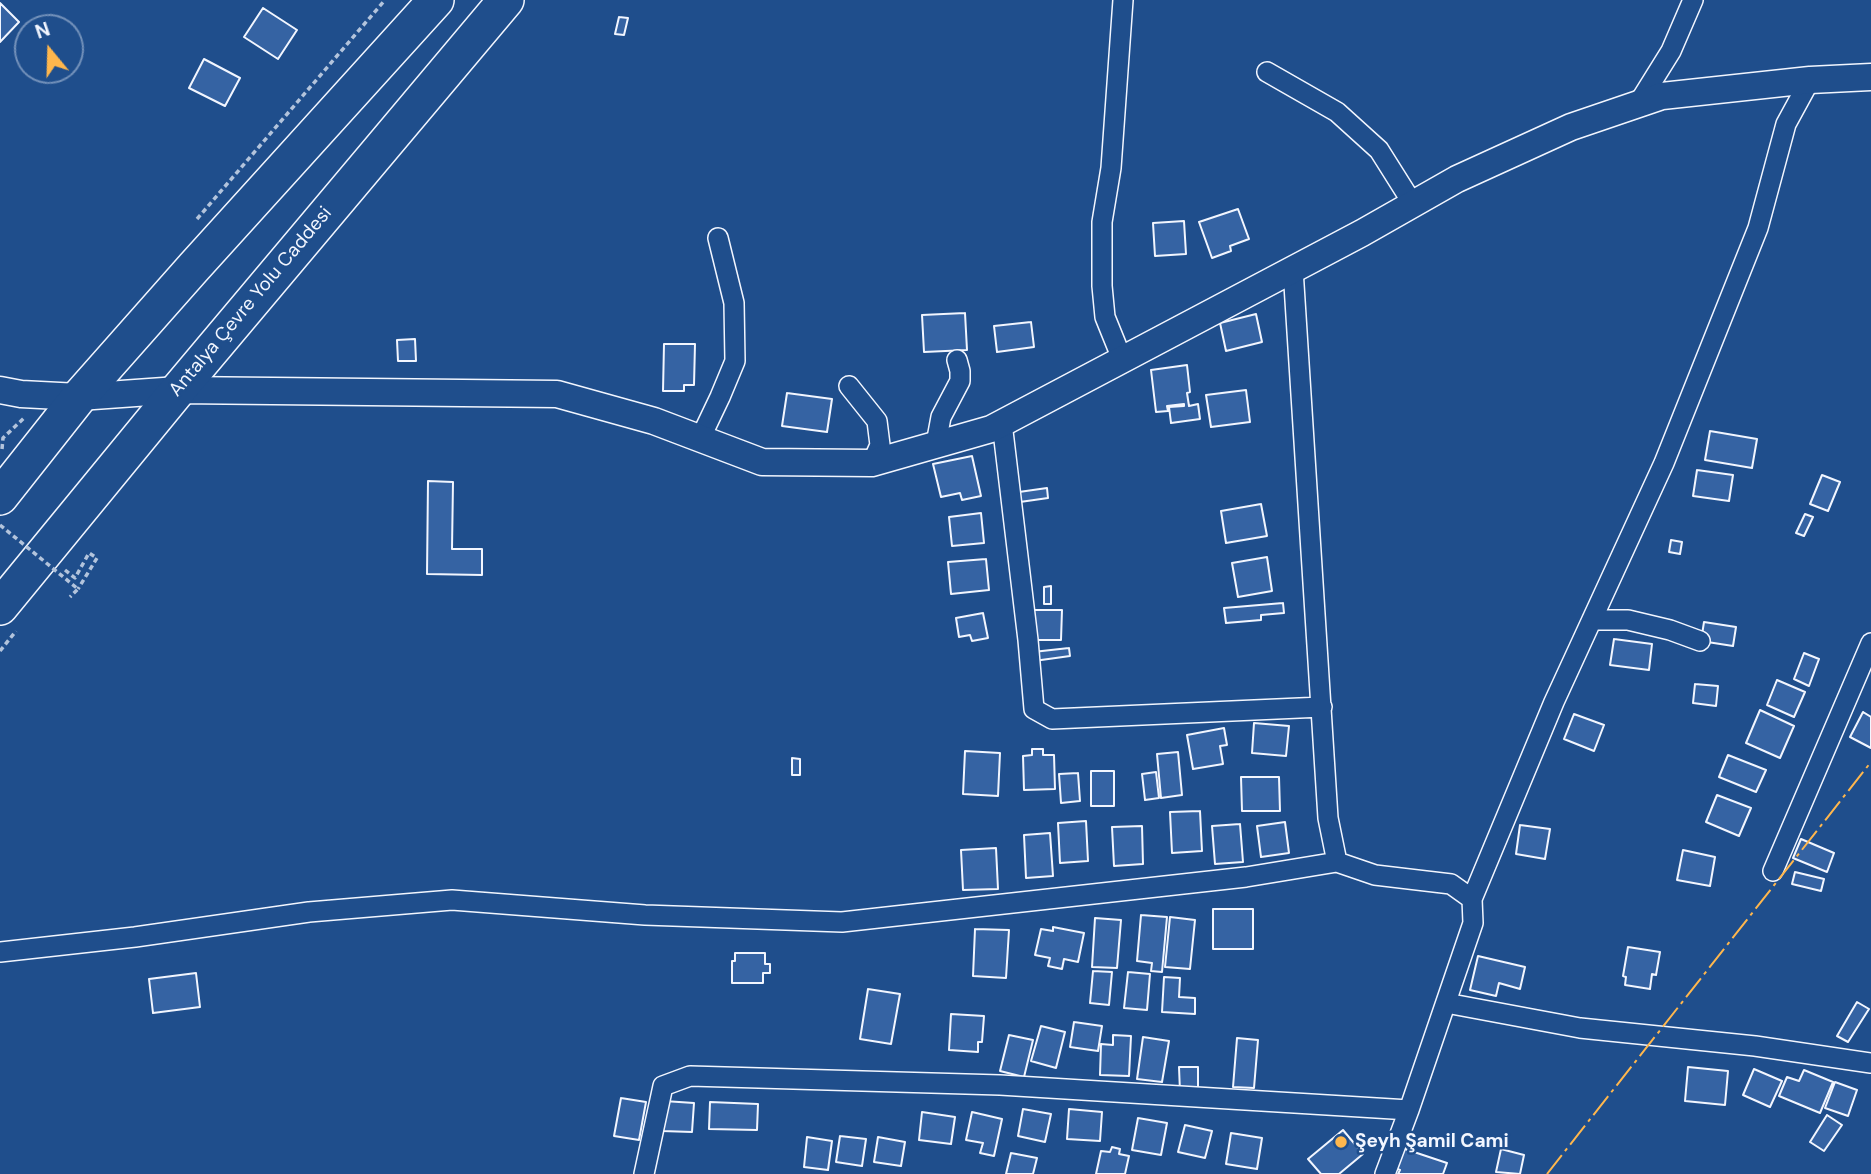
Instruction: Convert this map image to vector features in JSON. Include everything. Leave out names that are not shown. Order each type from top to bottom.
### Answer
[{"type":"highway","points":[[0,497],[79,397],[436,0]]},
{"type":"highway","name":"Antalya Çevre Yolu Caddesi","points":[[0,607],[178,390],[506,0]]},
{"type":"street","points":[[1122,359],[1105,317],[1102,222],[1111,167],[1123,0]]},
{"type":"street","points":[[1638,104],[1671,51],[1693,0]]},
{"type":"street","points":[[1267,72],[1345,119],[1379,150],[1413,204]]},
{"type":"street","points":[[0,390],[21,394],[79,397],[178,390],[556,394],[653,421],[762,462],[872,463],[991,429],[1457,179],[1571,127],[1662,96],[1810,80],[1871,77]]},
{"type":"street","points":[[1385,1174],[1473,923],[1472,899],[1554,702],[1664,463],[1758,228],[1786,124],[1810,80]]},
{"type":"street","points":[[700,439],[735,360],[734,303],[718,238]]},
{"type":"street","points":[[1293,269],[1328,818],[1337,862]]},
{"type":"street","points":[[936,444],[941,417],[960,382],[957,360]]},
{"type":"street","points":[[849,386],[877,421],[880,445],[872,463]]},
{"type":"street","points":[[1002,423],[1034,709],[1052,719],[1322,707]]},
{"type":"street","points":[[1592,620],[1628,620],[1670,630],[1700,641]]},
{"type":"street","points":[[1773,871],[1871,643]]},
{"type":"street","points":[[0,952],[135,937],[309,912],[452,900],[645,915],[842,922],[1245,877],[1337,862],[1375,875],[1451,884],[1472,899]]},
{"type":"street","points":[[1446,1003],[1580,1028],[1755,1046],[1871,1063]]},
{"type":"street","points":[[644,1174],[663,1086],[690,1076],[1000,1085],[1409,1110]]},
{"type":"path","points":[[0,525],[78,589]]},
{"type":"path","points":[[64,569],[75,578],[89,553],[97,558],[70,597]]},
{"type":"building","points":[[0,3],[14,17],[14,27],[0,42]]},
{"type":"building","points":[[263,8],[297,30],[278,59],[244,37]]},
{"type":"building","points":[[619,17],[628,18],[624,35],[615,34]]},
{"type":"building","points":[[204,59],[240,78],[225,106],[189,88]]},
{"type":"building","points":[[1238,209],[1249,239],[1230,246],[1231,251],[1212,258],[1199,222]]},
{"type":"building","points":[[1184,221],[1186,254],[1155,256],[1153,223]]},
{"type":"building","points":[[965,313],[967,350],[924,352],[922,315]]},
{"type":"building","points":[[1256,314],[1262,342],[1226,351],[1220,323]]},
{"type":"building","points":[[1031,322],[1034,347],[997,352],[994,326]]},
{"type":"building","points":[[415,339],[416,361],[398,361],[397,340]]},
{"type":"building","points":[[664,344],[695,344],[694,385],[684,385],[684,391],[663,391]]},
{"type":"building","points":[[1187,365],[1189,406],[1198,404],[1200,419],[1171,423],[1169,407],[1184,404],[1167,406],[1168,411],[1156,412],[1151,370]]},
{"type":"building","points":[[1246,390],[1250,422],[1211,427],[1206,395]]},
{"type":"building","points":[[787,393],[832,399],[827,432],[782,426]]},
{"type":"building","points":[[1710,431],[1757,439],[1752,468],[1705,460]]},
{"type":"building","points":[[972,456],[981,496],[962,500],[960,493],[941,497],[933,464]]},
{"type":"building","points":[[1697,470],[1733,475],[1729,501],[1693,496]]},
{"type":"building","points":[[1822,475],[1840,482],[1828,511],[1810,504]]},
{"type":"building","points":[[428,481],[453,482],[452,549],[482,549],[482,575],[427,574]]},
{"type":"building","points":[[1047,488],[1048,498],[1013,503],[1012,493]]},
{"type":"building","points":[[1261,504],[1267,536],[1226,543],[1221,511]]},
{"type":"building","points":[[981,513],[984,543],[952,546],[949,517]]},
{"type":"building","points":[[1805,514],[1813,517],[1804,536],[1796,533]]},
{"type":"building","points":[[1671,540],[1682,542],[1680,554],[1669,552]]},
{"type":"building","points":[[1267,557],[1272,591],[1238,597],[1232,563]]},
{"type":"building","points":[[986,559],[989,590],[951,594],[948,562]]},
{"type":"building","points":[[1051,586],[1051,604],[1044,604],[1044,587]]},
{"type":"building","points":[[1283,603],[1284,613],[1261,615],[1261,620],[1226,623],[1224,608]]},
{"type":"building","points":[[1030,610],[1062,610],[1061,640],[1030,640]]},
{"type":"building","points":[[983,613],[988,638],[972,641],[970,635],[959,637],[956,618]]},
{"type":"building","points":[[1704,622],[1736,627],[1733,646],[1701,641]]},
{"type":"building","points":[[1614,639],[1652,644],[1649,670],[1610,665]]},
{"type":"building","points":[[1069,648],[1070,656],[1034,661],[1033,652]]},
{"type":"building","points":[[1804,653],[1819,659],[1809,686],[1794,679]]},
{"type":"building","points":[[1777,680],[1805,692],[1794,717],[1767,705]]},
{"type":"building","points":[[1695,684],[1718,686],[1716,706],[1693,703]]},
{"type":"building","points":[[1760,710],[1794,726],[1780,758],[1746,743]]},
{"type":"building","points":[[1863,712],[1871,717],[1871,748],[1850,737]]},
{"type":"building","points":[[1574,714],[1604,725],[1594,751],[1564,739]]},
{"type":"building","points":[[1254,723],[1289,726],[1286,756],[1252,753]]},
{"type":"building","points":[[1224,728],[1227,745],[1220,746],[1223,764],[1193,769],[1187,735]]},
{"type":"building","points":[[1032,749],[1043,749],[1043,755],[1054,755],[1055,789],[1024,790],[1023,756],[1032,755]]},
{"type":"building","points":[[965,751],[1000,753],[998,796],[963,794]]},
{"type":"building","points":[[1178,752],[1182,795],[1161,798],[1157,754]]},
{"type":"building","points":[[1728,755],[1766,770],[1756,792],[1719,777]]},
{"type":"building","points":[[792,758],[800,759],[800,775],[792,775]]},
{"type":"building","points":[[1091,771],[1114,771],[1114,806],[1091,806]]},
{"type":"building","points":[[1156,772],[1159,798],[1145,800],[1142,774]]},
{"type":"building","points":[[1078,773],[1080,801],[1061,803],[1059,774]]},
{"type":"building","points":[[1241,777],[1279,777],[1280,811],[1242,811]]},
{"type":"building","points":[[1717,795],[1751,808],[1739,836],[1706,822]]},
{"type":"building","points":[[1200,811],[1202,851],[1172,853],[1170,812]]},
{"type":"building","points":[[1086,821],[1088,861],[1060,863],[1058,823]]},
{"type":"building","points":[[1285,822],[1289,853],[1261,857],[1257,826]]},
{"type":"building","points":[[1240,824],[1243,862],[1215,864],[1212,826]]},
{"type":"building","points":[[1520,825],[1550,829],[1545,859],[1516,854]]},
{"type":"building","points":[[1142,826],[1143,864],[1114,866],[1112,827]]},
{"type":"building","points":[[1050,833],[1053,876],[1026,878],[1024,835]]},
{"type":"building","points":[[1801,839],[1834,853],[1827,872],[1793,858]]},
{"type":"building","points":[[996,848],[998,889],[963,890],[961,850]]},
{"type":"building","points":[[1683,850],[1715,857],[1710,886],[1677,880]]},
{"type":"building","points":[[1795,872],[1824,879],[1821,891],[1792,884]]},
{"type":"building","points":[[1213,909],[1253,909],[1253,949],[1213,949]]},
{"type":"building","points":[[1141,915],[1167,917],[1162,972],[1151,971],[1152,963],[1137,961]]},
{"type":"building","points":[[1170,917],[1195,920],[1190,969],[1165,967]]},
{"type":"building","points":[[1095,918],[1121,920],[1117,968],[1092,967]]},
{"type":"building","points":[[1053,927],[1084,933],[1078,962],[1064,959],[1062,969],[1048,966],[1050,958],[1035,955],[1041,929],[1053,931]]},
{"type":"building","points":[[975,929],[1009,930],[1006,978],[973,976]]},
{"type":"building","points":[[1628,947],[1660,952],[1656,975],[1652,974],[1650,989],[1625,985],[1626,977],[1623,976]]},
{"type":"building","points":[[735,953],[765,953],[765,964],[770,964],[770,973],[763,973],[763,983],[732,983],[732,961],[735,961]]},
{"type":"building","points":[[1478,956],[1525,967],[1520,989],[1499,983],[1496,996],[1470,990]]},
{"type":"building","points":[[1093,971],[1112,972],[1109,1005],[1090,1003]]},
{"type":"building","points":[[1128,972],[1150,974],[1147,1010],[1124,1008]]},
{"type":"building","points":[[196,973],[200,1007],[153,1013],[149,979]]},
{"type":"building","points":[[1164,977],[1180,978],[1179,997],[1195,998],[1195,1014],[1162,1012]]},
{"type":"building","points":[[868,989],[900,994],[891,1044],[860,1039]]},
{"type":"building","points":[[1857,1002],[1869,1009],[1848,1042],[1837,1036]]},
{"type":"building","points":[[951,1014],[984,1016],[982,1042],[978,1042],[978,1052],[949,1050]]},
{"type":"building","points":[[1074,1022],[1102,1026],[1098,1051],[1070,1047]]},
{"type":"building","points":[[1041,1026],[1065,1032],[1056,1068],[1031,1061]]},
{"type":"building","points":[[1009,1035],[1033,1040],[1024,1077],[1000,1071]]},
{"type":"building","points":[[1113,1035],[1131,1036],[1129,1076],[1100,1075],[1101,1044],[1113,1045]]},
{"type":"building","points":[[1143,1037],[1169,1041],[1162,1082],[1137,1079]]},
{"type":"building","points":[[1237,1038],[1258,1040],[1254,1088],[1233,1087]]},
{"type":"building","points":[[1179,1067],[1198,1067],[1198,1091],[1180,1092]]},
{"type":"building","points":[[1688,1067],[1728,1071],[1725,1105],[1685,1101]]},
{"type":"building","points":[[1754,1069],[1782,1081],[1770,1107],[1743,1095]]},
{"type":"building","points":[[1804,1070],[1833,1082],[1820,1113],[1779,1096],[1787,1077],[1799,1081]]},
{"type":"building","points":[[1835,1082],[1857,1090],[1848,1116],[1825,1108]]},
{"type":"building","points":[[621,1098],[646,1102],[639,1140],[614,1136]]},
{"type":"building","points":[[664,1101],[694,1103],[692,1132],[662,1131]]},
{"type":"building","points":[[710,1102],[758,1104],[757,1130],[709,1129]]},
{"type":"building","points":[[1023,1109],[1051,1114],[1045,1142],[1018,1136]]},
{"type":"building","points":[[1069,1109],[1102,1112],[1100,1141],[1067,1139]]},
{"type":"building","points":[[922,1112],[955,1117],[951,1144],[919,1140]]},
{"type":"building","points":[[972,1112],[1002,1119],[994,1156],[980,1153],[983,1143],[966,1140]]},
{"type":"building","points":[[1827,1115],[1842,1125],[1824,1151],[1810,1142]]},
{"type":"building","points":[[1138,1118],[1167,1123],[1161,1155],[1132,1150]]},
{"type":"building","points":[[1185,1125],[1212,1131],[1205,1158],[1178,1152]]},
{"type":"building","name":"Şeyh Şamil Cami","points":[[1343,1130],[1363,1154],[1339,1174],[1321,1174],[1308,1159]]},
{"type":"building","points":[[1231,1133],[1262,1138],[1257,1169],[1226,1164]]},
{"type":"building","points":[[840,1136],[866,1139],[862,1166],[836,1162]]},
{"type":"building","points":[[807,1137],[832,1141],[828,1170],[804,1167]]},
{"type":"building","points":[[878,1137],[905,1142],[901,1166],[874,1162]]},
{"type":"building","points":[[1112,1147],[1120,1149],[1119,1154],[1129,1156],[1125,1174],[1096,1174],[1101,1151],[1110,1152]]},
{"type":"building","points":[[1402,1148],[1447,1163],[1443,1174],[1398,1174],[1400,1170],[1395,1168]]},
{"type":"building","points":[[1501,1149],[1524,1155],[1520,1174],[1496,1172]]},
{"type":"building","points":[[1011,1153],[1037,1158],[1033,1174],[1006,1174]]},
{"type":"power","points":[[1547,1174],[1871,762]]},
{"type":"place","name":"Şeyh Şamil Cami","points":[[1341,1142]]}]
